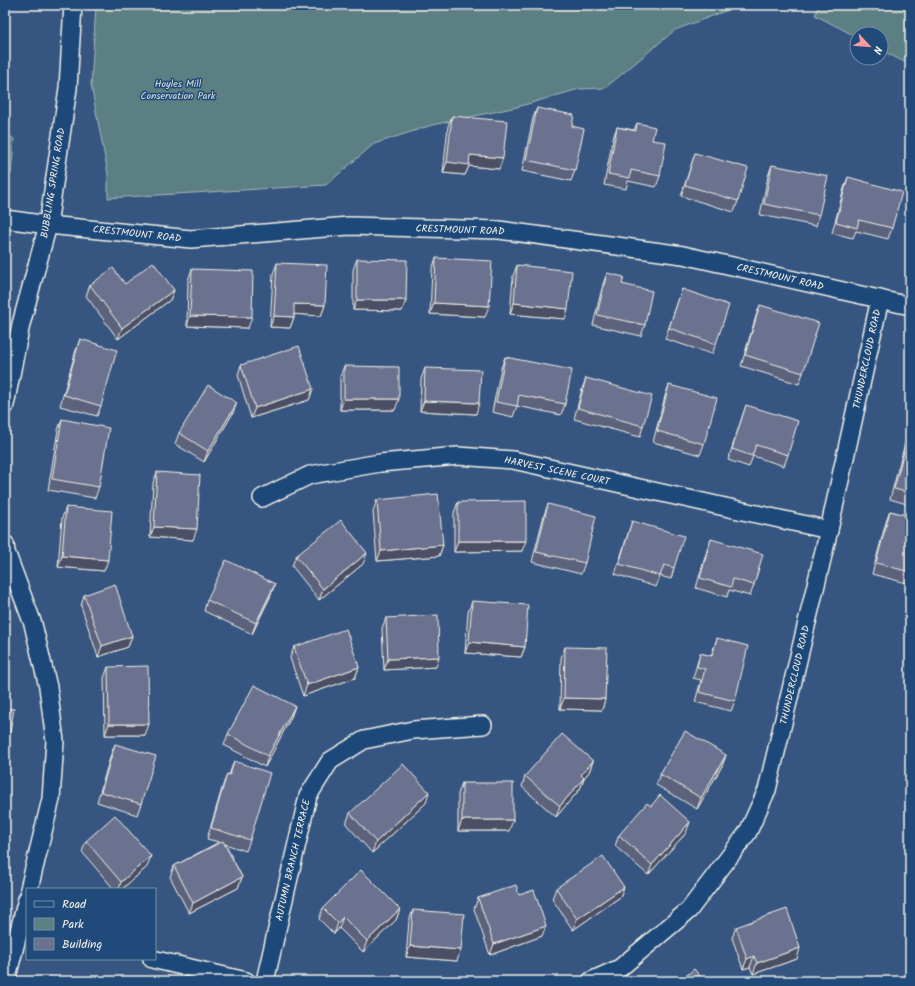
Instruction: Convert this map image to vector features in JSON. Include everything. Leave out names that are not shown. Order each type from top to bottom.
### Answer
[{"type":"street","name":"BUBBLING SPRING ROAD","points":[[5,406],[21,324],[48,225],[68,88],[73,5]]},
{"type":"street","name":"CRESTMOUNT ROAD","points":[[5,219],[48,225],[191,239],[349,226],[499,230],[683,255],[910,306]]},
{"type":"street","name":"THUNDERCLOUD ROAD","points":[[591,981],[620,968],[689,910],[748,832],[767,790],[829,530],[880,299]]},
{"type":"street","name":"HARVEST SCENE COURT","points":[[262,498],[310,475],[380,464],[458,456],[513,460],[829,530]]},
{"type":"street","points":[[5,544],[6,552],[33,624],[48,687],[55,741],[52,799],[29,888]]},
{"type":"street","name":"AUTUMN BRANCH TERRACE","points":[[265,981],[308,796],[330,761],[364,740],[413,730],[483,726]]},
{"type":"street","points":[[6,981],[17,927],[26,902]]},
{"type":"street","points":[[156,960],[246,981]]},
{"type":"green space","name":"Hoyles Mill Conservation Park","points":[[96,5],[741,5],[675,30],[605,88],[579,89],[517,107],[432,125],[374,144],[326,185],[108,198],[108,174],[91,85]]},
{"type":"green space","points":[[819,5],[910,5],[910,65],[889,54],[889,26],[849,26],[849,33],[815,15]]},
{"type":"green space","points":[[5,135],[14,139],[11,175],[5,174]]},
{"type":"building","points":[[537,108],[574,115],[572,126],[584,129],[575,170],[526,160]]},
{"type":"building","points":[[452,116],[507,121],[503,158],[470,155],[469,165],[447,162]]},
{"type":"building","points":[[637,123],[655,127],[652,140],[666,142],[660,176],[631,170],[630,178],[608,174],[617,127],[636,131]]},
{"type":"building","points":[[695,153],[748,168],[738,201],[685,185]]},
{"type":"building","points":[[772,165],[828,176],[819,215],[764,204]]},
{"type":"building","points":[[848,177],[902,192],[892,228],[859,220],[857,228],[836,222]]},
{"type":"building","points":[[436,258],[492,261],[489,306],[434,303]]},
{"type":"building","points":[[357,259],[407,260],[406,300],[357,300]]},
{"type":"building","points":[[153,262],[174,290],[122,328],[90,285],[113,268],[125,284]]},
{"type":"building","points":[[277,263],[327,265],[325,305],[294,304],[294,317],[274,316]]},
{"type":"building","points":[[517,265],[572,271],[568,309],[514,303]]},
{"type":"building","points":[[192,269],[253,271],[252,317],[190,316]]},
{"type":"building","points":[[607,273],[624,277],[622,284],[652,291],[645,325],[597,315]]},
{"type":"building","points":[[682,289],[729,305],[716,344],[669,328]]},
{"type":"building","points":[[760,305],[819,323],[803,373],[745,355]]},
{"type":"building","points":[[80,339],[117,350],[101,406],[64,395]]},
{"type":"building","points":[[299,346],[313,389],[255,408],[241,365]]},
{"type":"building","points":[[505,357],[572,370],[565,404],[519,395],[517,406],[496,402]]},
{"type":"building","points":[[344,366],[399,367],[399,399],[344,399]]},
{"type":"building","points":[[425,368],[481,370],[479,403],[424,401]]},
{"type":"building","points":[[586,378],[652,396],[643,426],[578,408]]},
{"type":"building","points":[[208,385],[237,403],[208,451],[179,433]]},
{"type":"building","points":[[669,385],[717,398],[704,444],[657,431]]},
{"type":"building","points":[[746,405],[798,421],[788,455],[756,445],[752,456],[732,449]]},
{"type":"building","points":[[62,419],[109,428],[99,487],[52,479]]},
{"type":"building","points":[[910,432],[910,493],[894,489]]},
{"type":"building","points":[[157,472],[200,475],[197,529],[154,527]]},
{"type":"building","points":[[438,494],[443,545],[381,551],[377,500]]},
{"type":"building","points":[[526,501],[526,541],[458,541],[458,502]]},
{"type":"building","points":[[548,504],[596,516],[585,563],[536,552]]},
{"type":"building","points":[[66,507],[112,511],[108,560],[62,556]]},
{"type":"building","points":[[890,511],[910,516],[910,572],[876,563]]},
{"type":"building","points":[[341,520],[367,553],[323,589],[296,556]]},
{"type":"building","points":[[632,521],[684,536],[674,568],[664,565],[660,576],[619,564]]},
{"type":"building","points":[[711,539],[763,554],[754,585],[733,579],[731,587],[700,578]]},
{"type":"building","points":[[226,560],[275,584],[256,623],[207,600]]},
{"type":"building","points":[[115,584],[132,636],[102,646],[84,595]]},
{"type":"building","points":[[472,601],[528,605],[525,647],[469,642]]},
{"type":"building","points":[[438,615],[439,657],[388,659],[386,618]]},
{"type":"building","points":[[346,629],[359,667],[307,685],[294,647]]},
{"type":"building","points":[[717,638],[748,646],[735,701],[699,692],[705,669],[697,667],[700,653],[712,656]]},
{"type":"building","points":[[565,647],[607,648],[605,699],[564,698]]},
{"type":"building","points":[[148,666],[149,724],[109,724],[108,667]]},
{"type":"building","points":[[254,685],[295,706],[268,756],[228,734]]},
{"type":"building","points":[[5,708],[14,709],[5,760]]},
{"type":"building","points":[[685,731],[726,755],[701,798],[660,774]]},
{"type":"building","points":[[562,734],[593,761],[581,775],[584,778],[560,806],[525,776]]},
{"type":"building","points":[[115,744],[156,756],[141,804],[101,792]]},
{"type":"building","points":[[234,761],[270,773],[250,840],[211,828],[227,774],[230,775]]},
{"type":"building","points":[[403,764],[429,792],[376,842],[350,813]]},
{"type":"building","points":[[462,783],[513,783],[513,820],[462,820]]},
{"type":"building","points":[[660,795],[690,822],[652,865],[619,835],[647,803],[651,806]]},
{"type":"building","points":[[115,815],[151,856],[121,882],[86,841]]},
{"type":"building","points":[[223,841],[242,877],[193,903],[174,866]]},
{"type":"building","points":[[603,856],[624,887],[577,919],[556,888]]},
{"type":"building","points":[[361,870],[400,909],[367,941],[343,917],[338,923],[323,908]]},
{"type":"building","points":[[516,885],[519,895],[534,890],[546,926],[494,944],[478,898]]},
{"type":"building","points":[[787,909],[800,948],[757,963],[754,956],[747,959],[736,927]]},
{"type":"building","points":[[413,910],[464,914],[461,950],[410,946]]},
{"type":"building","points":[[694,969],[704,981],[680,981]]}]
